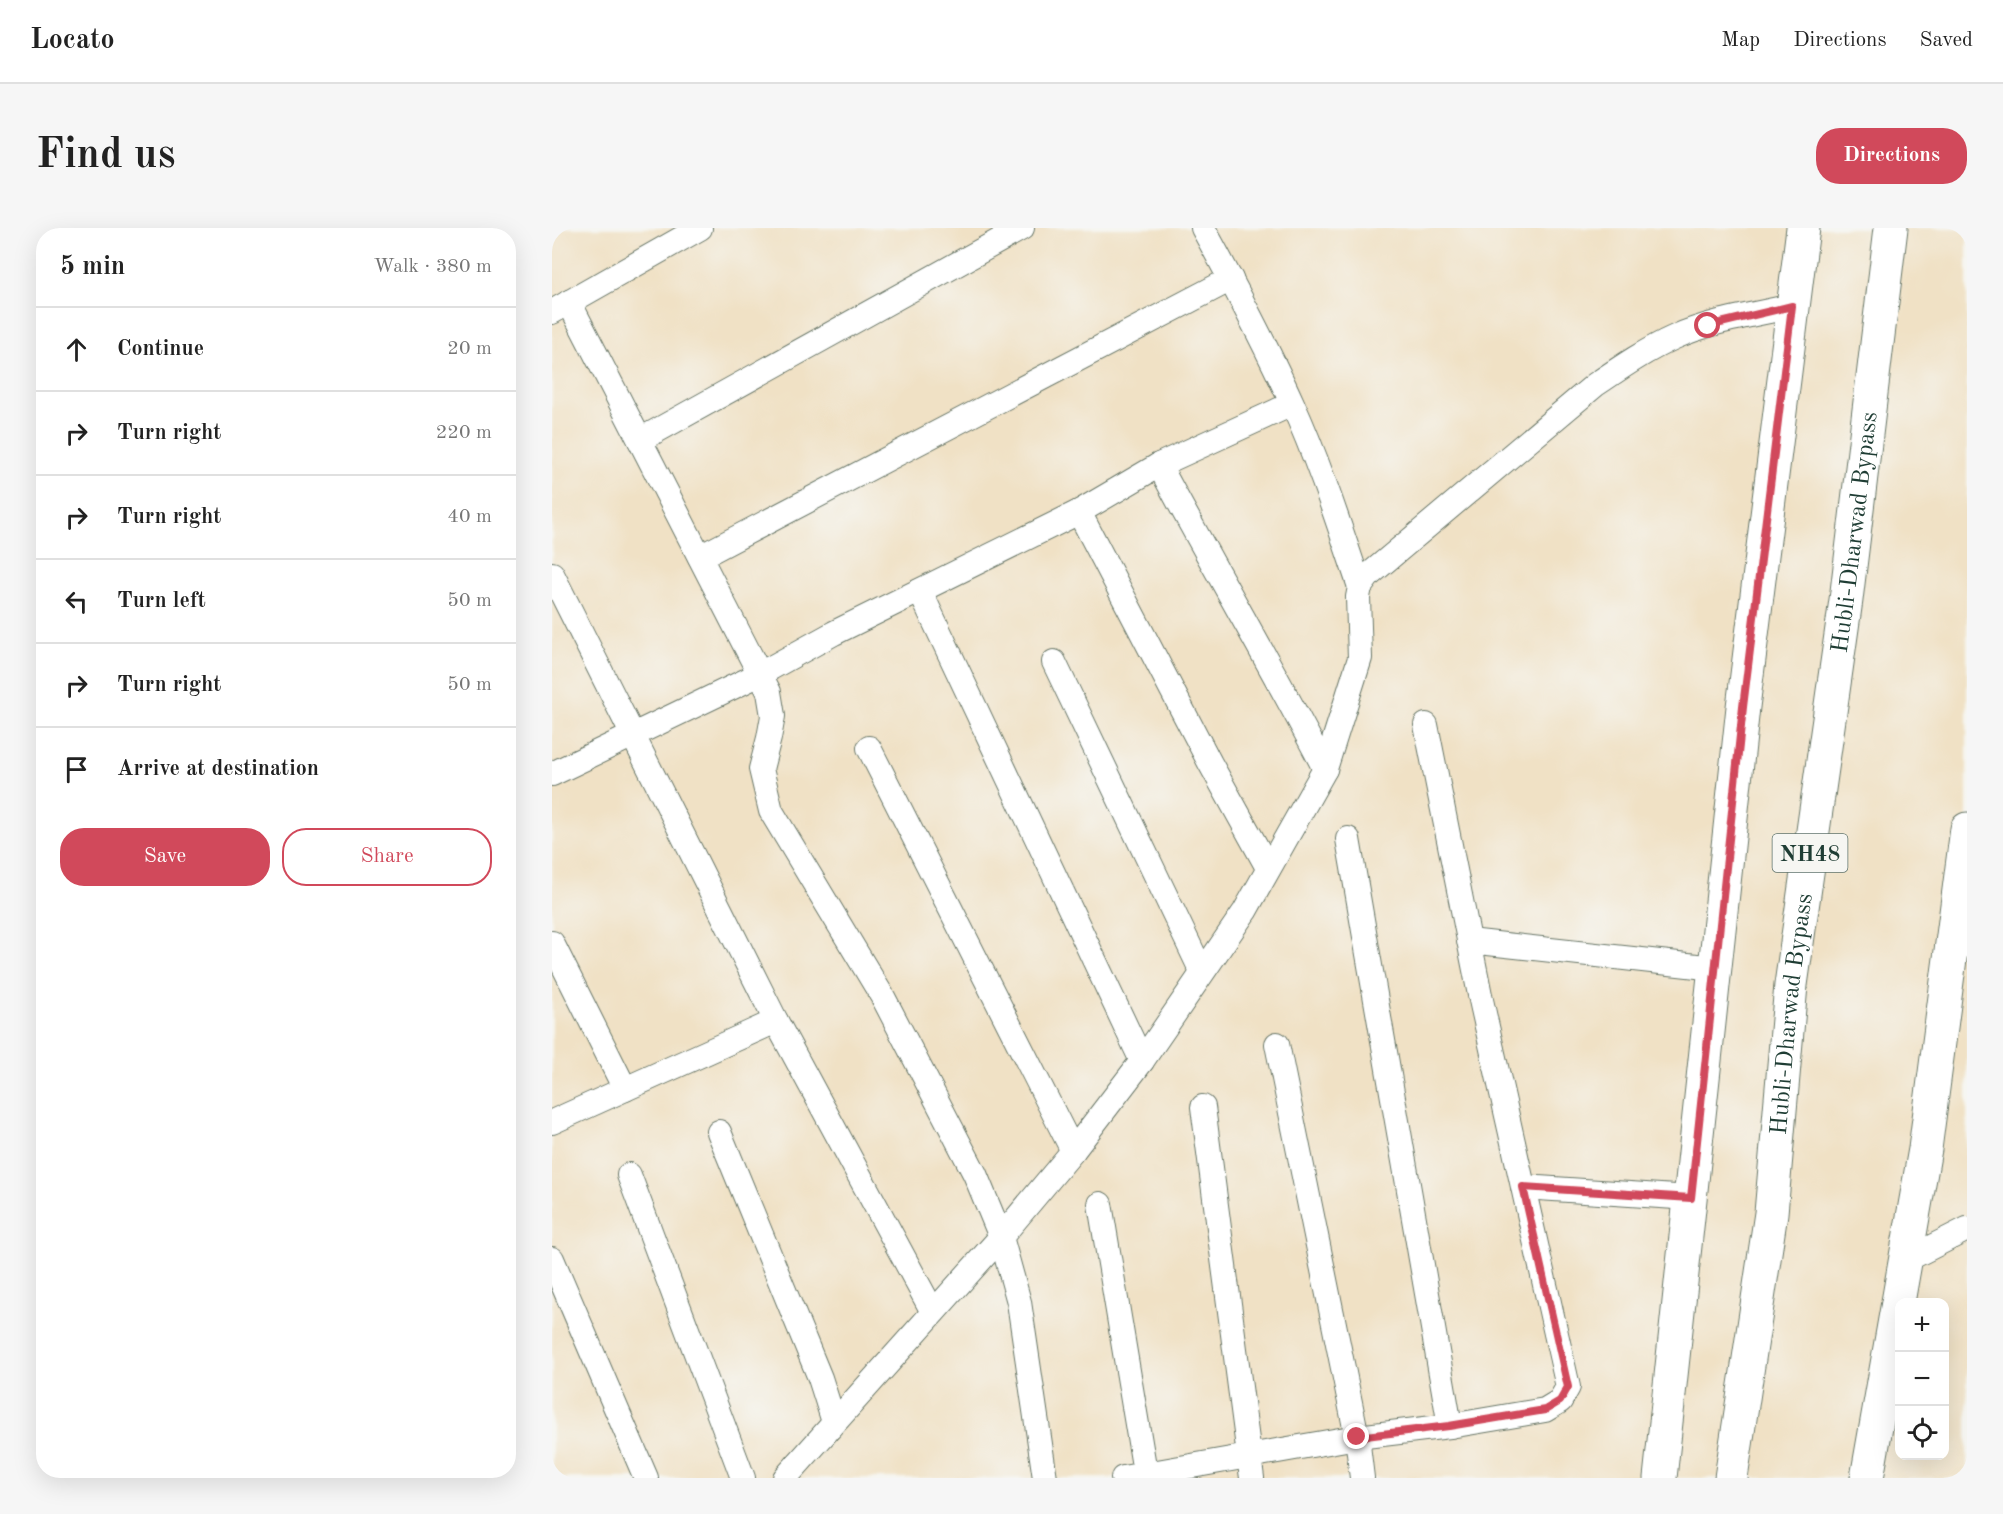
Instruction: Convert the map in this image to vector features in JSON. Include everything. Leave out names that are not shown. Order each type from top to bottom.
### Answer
[{"type":"main road","points":[[1660,1478],[1743,707],[1803,228]]},
{"type":"main road","name":"Hubli-Dharwad Bypass","points":[[1731,1478],[1772,1213],[1791,986],[1846,600],[1891,228]]},
{"type":"main road","points":[[1867,1478],[1925,1149],[1967,829]]},
{"type":"street","points":[[700,228],[561,307],[640,440],[769,692],[773,716],[761,769],[771,811],[884,999],[975,1174],[1001,1237],[1019,1302],[1045,1478]]},
{"type":"street","points":[[640,440],[1022,228]]},
{"type":"street","points":[[1203,228],[1231,279],[1292,404],[1364,581]]},
{"type":"street","points":[[700,557],[1231,279]]},
{"type":"street","points":[[785,1478],[1001,1237],[1073,1151],[1142,1061],[1245,911],[1325,769],[1360,658],[1358,597],[1364,581],[1595,385],[1635,359],[1675,337],[1792,306]]},
{"type":"street","points":[[552,774],[760,674],[834,633],[1078,512],[1159,465],[1292,404]]},
{"type":"street","points":[[1159,465],[1207,555],[1291,702],[1325,769]]},
{"type":"street","points":[[1078,512],[1268,867]]},
{"type":"street","points":[[552,574],[776,1021],[933,1312]]},
{"type":"street","points":[[920,591],[1142,1061]]},
{"type":"street","points":[[1054,662],[1202,972]]},
{"type":"street","points":[[1100,1204],[1138,1477],[1251,1467],[1357,1437],[1449,1426],[1545,1410],[1560,1401],[1568,1387],[1469,941],[1426,726]]},
{"type":"street","points":[[869,748],[1073,1151]]},
{"type":"street","points":[[1348,838],[1449,1426]]},
{"type":"street","points":[[1469,941],[1715,968]]},
{"type":"street","points":[[554,952],[625,1089]]},
{"type":"street","points":[[552,1122],[776,1021]]},
{"type":"street","points":[[1277,1044],[1357,1437],[1362,1478]]},
{"type":"street","points":[[1203,1107],[1251,1467]]},
{"type":"street","points":[[719,1132],[820,1378],[834,1422]]},
{"type":"street","points":[[629,1175],[743,1478]]},
{"type":"street","points":[[1523,1187],[1691,1198]]},
{"type":"street","points":[[1905,1261],[1967,1229]]},
{"type":"street","points":[[552,1259],[646,1478]]},
{"type":"route","points":[[1357,1437],[1449,1426],[1545,1410],[1560,1401],[1568,1387],[1523,1187],[1691,1198],[1743,707],[1792,306],[1708,326]]}]
